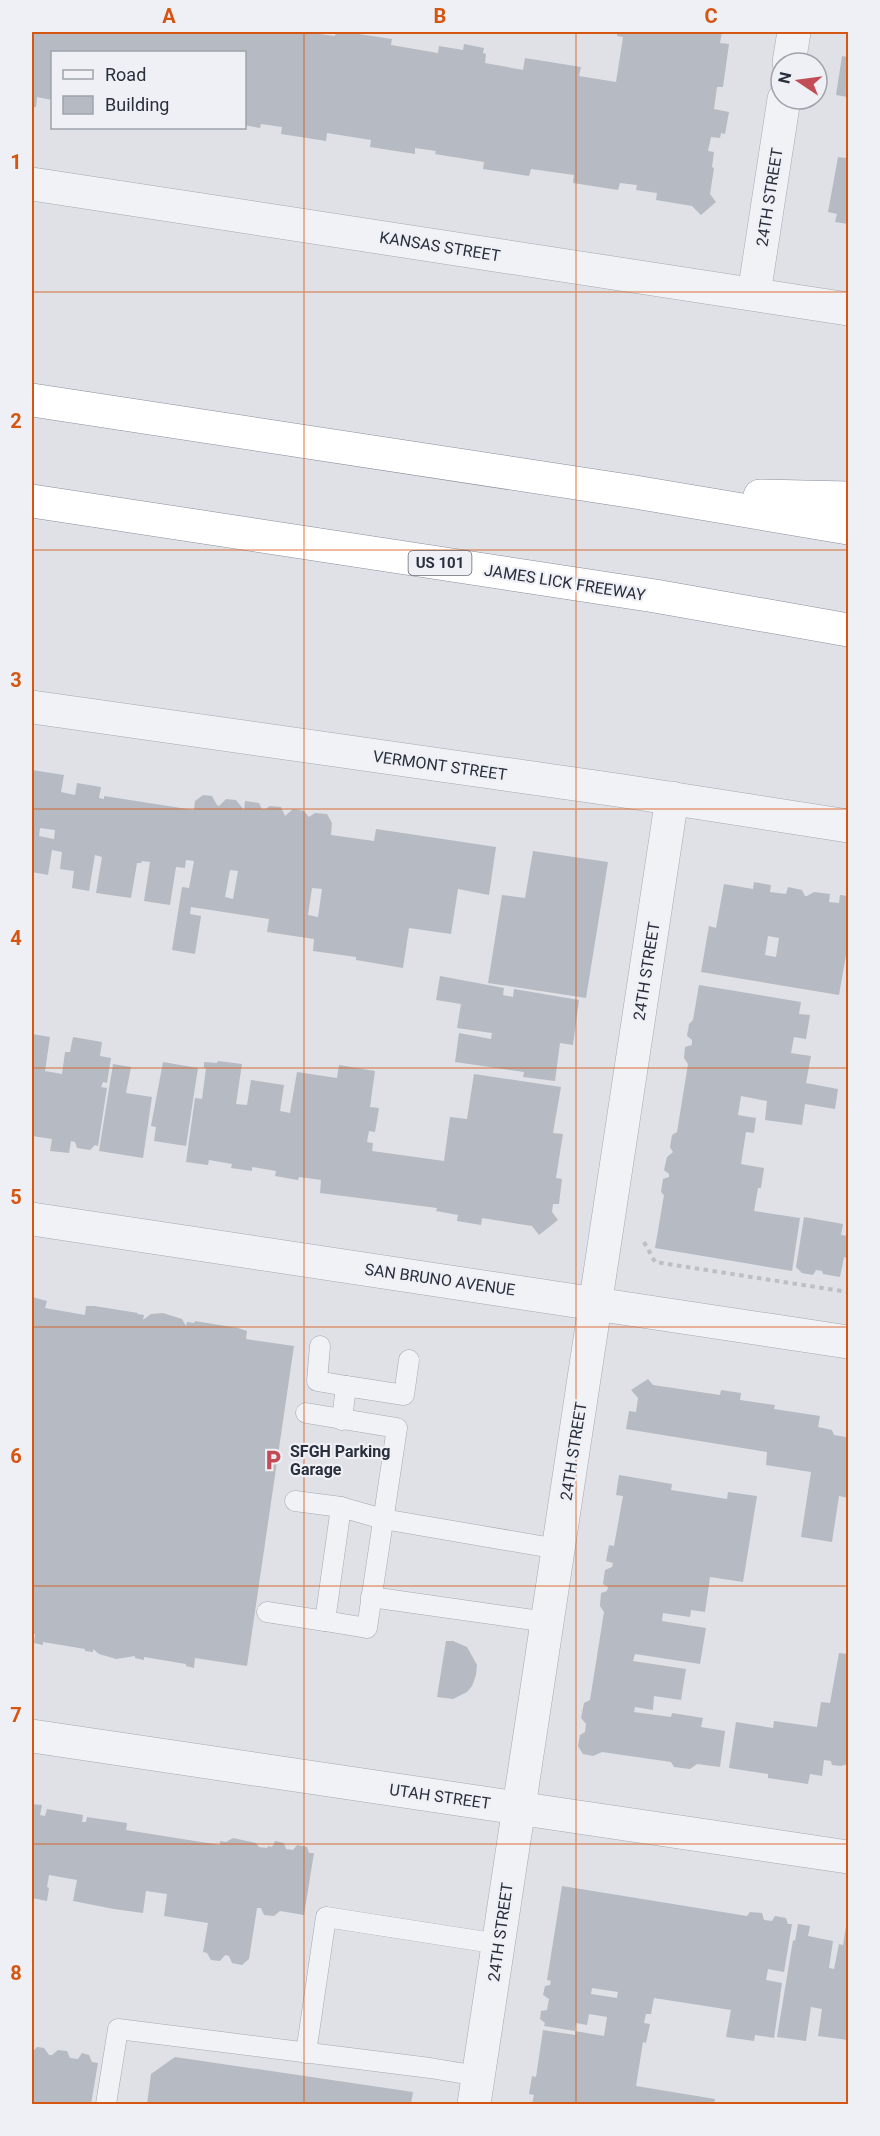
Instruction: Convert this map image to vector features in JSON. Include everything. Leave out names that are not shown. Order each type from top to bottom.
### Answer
[{"type":"highway","points":[[32,400],[634,492],[849,528]]},
{"type":"highway","points":[[634,492],[849,498]]},
{"type":"highway","name":"JAMES LICK FREEWAY","points":[[32,501],[655,596],[849,630]]},
{"type":"street","points":[[791,51],[794,32]]},
{"type":"street","name":"24TH STREET","points":[[754,294],[782,111]]},
{"type":"street","name":"KANSAS STREET","points":[[32,184],[849,309]]},
{"type":"street","name":"VERMONT STREET","points":[[32,707],[672,798],[849,826]]},
{"type":"street","name":"24TH STREET","points":[[476,2090],[672,798]]},
{"type":"street","name":"SAN BRUNO AVENUE","points":[[32,1219],[849,1342]]},
{"type":"street","name":"UTAH STREET","points":[[32,1736],[849,1857]]},
{"type":"lane","points":[[320,1346],[317,1381],[346,1386],[404,1395],[409,1360]]},
{"type":"lane","points":[[342,1420],[346,1386]]},
{"type":"lane","points":[[267,1612],[368,1628],[397,1428],[306,1413]]},
{"type":"lane","points":[[295,1502],[341,1507],[382,1519],[558,1549]]},
{"type":"lane","points":[[325,1621],[341,1507]]},
{"type":"lane","points":[[371,1597],[547,1622]]},
{"type":"lane","points":[[306,2053],[326,1917],[499,1944]]},
{"type":"lane","points":[[106,2104],[118,2030],[306,2053],[476,2090]]},
{"type":"path","points":[[644,1242],[656,1262],[849,1292]]},
{"type":"building","points":[[32,32],[304,32],[335,36],[336,32],[345,32],[392,39],[391,45],[438,53],[439,46],[463,50],[464,44],[484,48],[485,63],[523,70],[525,58],[581,67],[579,76],[616,82],[623,37],[617,36],[618,32],[722,32],[720,43],[729,44],[723,87],[717,87],[714,109],[729,112],[725,134],[721,133],[720,138],[711,137],[708,151],[714,152],[710,194],[716,202],[701,215],[692,206],[656,200],[657,193],[636,190],[637,185],[620,183],[618,190],[573,183],[574,175],[531,169],[529,176],[483,169],[484,162],[435,154],[436,151],[415,148],[415,154],[370,147],[371,140],[327,133],[326,141],[281,134],[282,127],[261,124],[260,128],[246,125],[246,51],[51,51],[51,100],[37,97],[36,107],[32,107]]},
{"type":"building","points":[[842,56],[848,57],[848,97],[836,95]]},
{"type":"building","points":[[847,149],[848,224],[835,222],[837,214],[828,212],[838,157],[846,158]]},
{"type":"building","points":[[32,770],[64,775],[61,792],[75,795],[77,783],[101,787],[99,798],[104,799],[104,796],[194,810],[195,801],[203,795],[212,796],[219,806],[226,799],[236,800],[244,810],[245,801],[259,803],[262,809],[270,806],[281,807],[285,816],[293,809],[304,811],[309,817],[315,813],[327,814],[332,823],[331,835],[374,841],[376,829],[496,847],[489,895],[458,889],[451,934],[409,928],[403,968],[356,960],[356,957],[313,951],[314,939],[267,932],[269,919],[191,907],[190,914],[201,916],[195,954],[172,950],[182,887],[189,888],[194,861],[186,860],[185,868],[176,867],[170,905],[144,901],[150,862],[137,863],[131,898],[96,893],[102,857],[95,855],[89,891],[72,888],[74,871],[60,869],[62,852],[52,850],[48,875],[32,872]],"holes":[[[40,828],[55,830],[54,839],[39,836]],[[230,870],[238,871],[233,899],[225,897]],[[312,888],[322,889],[318,917],[308,915]]]},
{"type":"building","points":[[533,851],[608,862],[586,998],[488,983],[502,895],[525,898]]},
{"type":"building","points":[[754,882],[771,885],[770,892],[786,894],[788,887],[802,890],[805,896],[814,892],[830,894],[829,902],[839,903],[840,895],[848,896],[848,949],[839,995],[701,972],[709,926],[716,928],[724,884],[753,889]],"holes":[[[768,936],[779,938],[776,957],[765,955]]]},
{"type":"building","points":[[440,976],[504,988],[503,995],[513,997],[514,989],[579,1000],[573,1045],[560,1043],[555,1081],[523,1077],[524,1072],[455,1062],[459,1033],[491,1039],[492,1033],[457,1028],[461,1004],[436,1000]]},
{"type":"building","points":[[699,985],[801,1002],[799,1014],[810,1015],[806,1039],[794,1037],[791,1053],[811,1056],[806,1083],[838,1089],[835,1109],[805,1104],[802,1125],[765,1120],[767,1101],[741,1096],[738,1115],[756,1118],[754,1133],[746,1132],[741,1164],[764,1168],[754,1211],[800,1218],[792,1271],[655,1248],[664,1195],[661,1192],[663,1179],[669,1177],[664,1170],[667,1157],[673,1152],[670,1147],[672,1135],[677,1132],[688,1064],[684,1058],[685,1047],[692,1045],[692,1040],[687,1036],[689,1024],[693,1020]]},
{"type":"building","points":[[32,1034],[50,1037],[45,1071],[62,1074],[65,1052],[70,1052],[73,1037],[102,1042],[100,1056],[111,1058],[107,1083],[103,1082],[101,1087],[107,1088],[98,1146],[95,1145],[90,1150],[77,1148],[75,1142],[71,1141],[69,1153],[50,1151],[52,1139],[32,1136]]},
{"type":"building","points":[[218,1061],[242,1064],[236,1104],[247,1105],[251,1080],[284,1085],[280,1111],[290,1113],[297,1072],[337,1078],[339,1065],[375,1071],[370,1107],[379,1108],[375,1132],[369,1131],[367,1142],[373,1143],[372,1151],[444,1161],[450,1117],[467,1119],[474,1074],[561,1087],[553,1133],[563,1134],[556,1178],[562,1179],[559,1204],[553,1204],[552,1212],[558,1220],[539,1235],[532,1226],[482,1218],[481,1225],[457,1221],[458,1215],[436,1211],[437,1208],[320,1193],[321,1180],[299,1177],[298,1180],[275,1176],[276,1171],[252,1167],[252,1171],[231,1168],[232,1164],[209,1160],[208,1165],[186,1162],[195,1098],[202,1099],[206,1068],[204,1068],[204,1062],[217,1063]]},
{"type":"building","points":[[163,1062],[198,1068],[186,1146],[154,1141],[156,1127],[151,1126]]},
{"type":"building","points":[[113,1064],[131,1067],[126,1093],[152,1097],[143,1158],[99,1151]]},
{"type":"building","points":[[804,1217],[843,1224],[841,1235],[848,1236],[848,1258],[844,1257],[840,1277],[823,1274],[822,1271],[816,1270],[813,1275],[802,1273],[796,1267]]},
{"type":"building","points":[[32,1297],[47,1301],[45,1308],[85,1315],[86,1306],[94,1306],[138,1313],[144,1315],[143,1320],[151,1314],[163,1313],[182,1319],[186,1326],[187,1322],[194,1323],[195,1321],[238,1328],[247,1331],[246,1339],[294,1346],[247,1666],[195,1658],[194,1668],[186,1664],[144,1657],[144,1660],[135,1658],[135,1656],[116,1659],[99,1654],[93,1649],[93,1652],[43,1642],[43,1645],[34,1643],[35,1634],[32,1634]]},
{"type":"building","points":[[648,1379],[653,1385],[720,1395],[721,1390],[741,1393],[740,1400],[775,1405],[774,1409],[820,1416],[818,1427],[832,1430],[834,1435],[846,1437],[848,1432],[848,1498],[839,1496],[832,1542],[801,1537],[811,1472],[766,1465],[767,1452],[626,1429],[629,1411],[636,1412],[638,1398],[631,1390]]},
{"type":"building","points":[[619,1475],[672,1484],[671,1490],[727,1499],[728,1492],[757,1496],[743,1582],[710,1577],[705,1612],[691,1610],[690,1617],[663,1613],[662,1621],[706,1628],[700,1664],[635,1654],[633,1661],[686,1669],[681,1700],[654,1696],[653,1710],[635,1707],[634,1712],[671,1717],[672,1713],[703,1718],[701,1727],[725,1731],[720,1767],[697,1764],[690,1769],[674,1767],[671,1762],[602,1752],[593,1756],[583,1754],[578,1746],[580,1735],[585,1732],[586,1724],[581,1718],[584,1703],[590,1700],[604,1612],[600,1606],[601,1593],[607,1591],[608,1587],[603,1584],[605,1570],[612,1567],[613,1563],[606,1561],[609,1545],[614,1546],[623,1496],[616,1495]]},
{"type":"building","points":[[446,1641],[453,1641],[467,1647],[477,1665],[472,1686],[467,1692],[453,1699],[437,1697]]},
{"type":"building","points":[[839,1653],[848,1654],[848,1764],[832,1765],[831,1761],[824,1760],[822,1776],[810,1774],[808,1784],[768,1778],[768,1774],[729,1768],[736,1722],[773,1728],[774,1721],[817,1727],[821,1702],[830,1703]]},
{"type":"building","points":[[32,1804],[42,1805],[40,1815],[45,1816],[47,1809],[83,1815],[82,1822],[86,1822],[87,1817],[127,1823],[126,1830],[220,1845],[220,1841],[226,1842],[233,1838],[267,1848],[272,1847],[275,1841],[284,1843],[286,1849],[293,1850],[297,1845],[307,1847],[309,1853],[314,1853],[304,1915],[280,1911],[274,1916],[264,1915],[261,1908],[257,1908],[249,1959],[242,1965],[232,1963],[229,1956],[225,1955],[220,1961],[211,1960],[207,1953],[203,1952],[208,1923],[164,1916],[167,1894],[146,1891],[143,1913],[114,1909],[73,1901],[77,1880],[49,1875],[47,1901],[32,1898]]},
{"type":"building","points":[[562,1886],[747,1916],[750,1912],[762,1913],[764,1920],[772,1921],[775,1916],[786,1918],[788,1924],[792,1924],[784,1972],[768,1969],[766,1980],[782,1983],[774,2038],[755,2035],[754,2041],[726,2037],[731,2010],[654,1998],[651,2014],[646,2014],[644,2023],[650,2024],[646,2043],[643,2042],[636,2086],[715,2099],[714,2104],[532,2104],[534,2095],[529,2094],[532,2076],[536,2077],[543,2030],[575,2035],[575,2031],[544,2026],[545,2023],[540,2019],[541,2011],[547,2010],[549,1999],[543,1995],[545,1986],[550,1985],[551,1981],[547,1980]],"holes":[[[592,1988],[618,1992],[617,1998],[591,1994]],[[589,2014],[607,2017],[604,2036],[575,2031],[576,2023],[587,2025]]]},
{"type":"building","points":[[798,1924],[810,1926],[808,1936],[833,1941],[829,1968],[834,1969],[839,1944],[843,1945],[846,1926],[848,1926],[848,2040],[818,2036],[822,2009],[811,2007],[806,2041],[777,2037],[793,1940],[795,1941]]},
{"type":"building","points":[[37,2047],[44,2048],[49,2055],[58,2050],[67,2051],[70,2058],[78,2059],[82,2053],[89,2055],[92,2062],[98,2063],[91,2104],[32,2104],[32,2052]]},
{"type":"building","points":[[175,2057],[413,2092],[411,2104],[147,2104],[151,2074]]},
{"type":"place","name":"SFGH Parking Garage","points":[[273,1460]]}]
